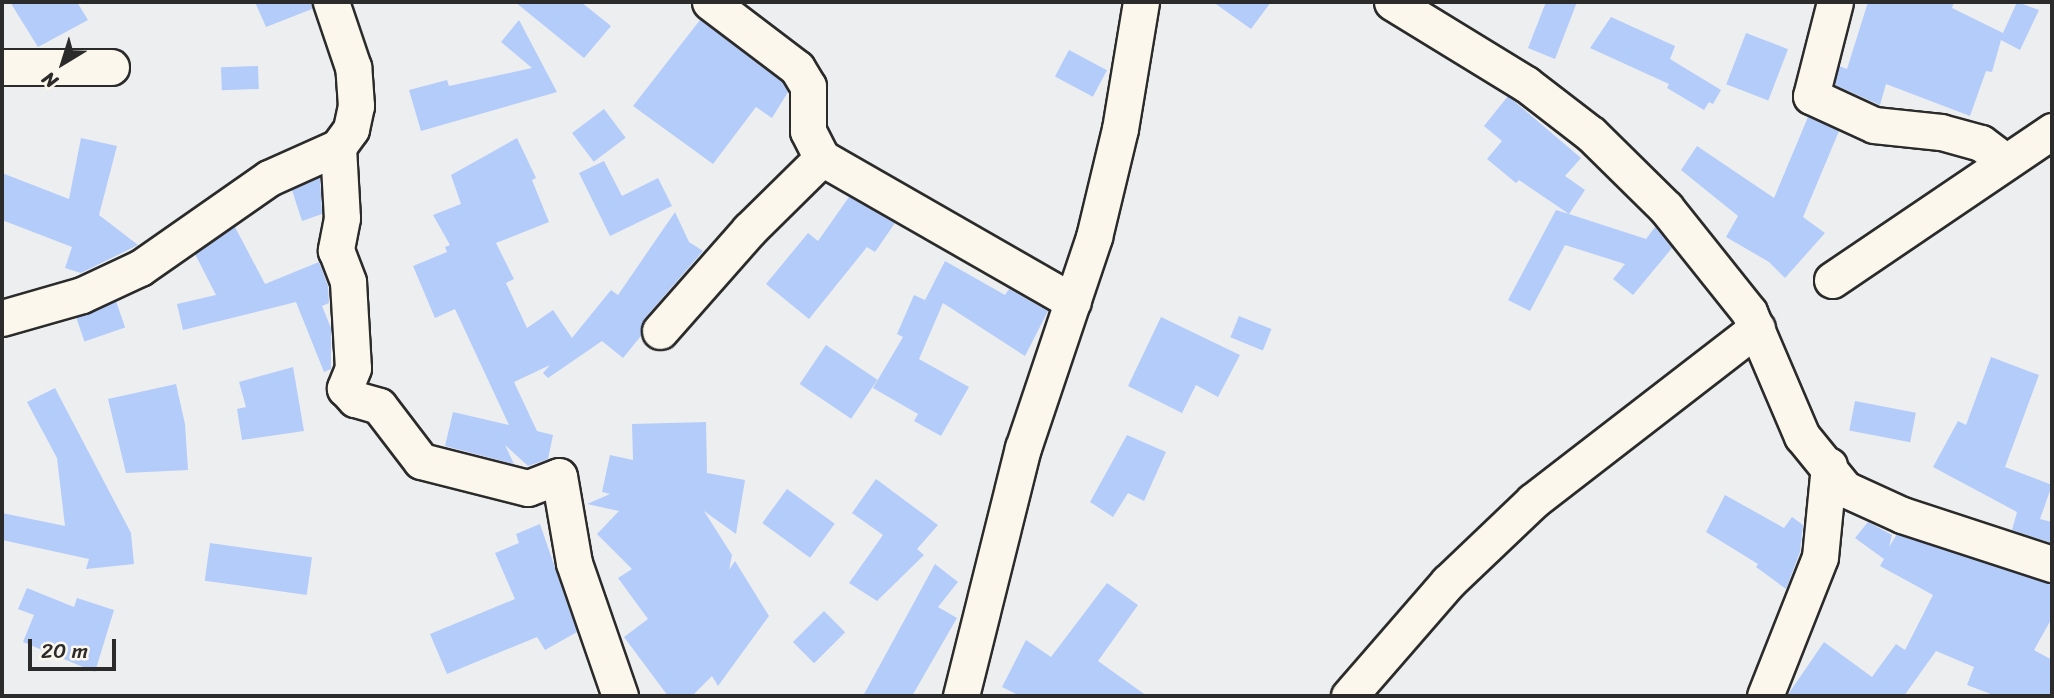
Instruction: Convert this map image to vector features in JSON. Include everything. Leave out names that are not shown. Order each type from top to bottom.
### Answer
[{"type":"street","points":[[2,318],[82,295],[140,268],[269,178],[338,147],[351,129],[356,106],[353,67],[331,2]]},
{"type":"street","points":[[710,2],[797,68],[808,86],[808,131],[822,158],[1073,302]]},
{"type":"street","points":[[961,696],[1023,448],[1073,302],[1120,129],[1141,2]]},
{"type":"street","points":[[1392,2],[1526,84],[1591,134],[1666,208],[1757,328],[1802,436],[1829,465],[1845,489],[1902,515],[2052,564]]},
{"type":"street","points":[[1835,2],[1831,31],[1811,96],[1874,125],[1941,132],[1981,143],[2006,162]]},
{"type":"street","points":[[2,67],[111,67]]},
{"type":"street","points":[[1832,280],[2052,131]]},
{"type":"street","points":[[338,147],[342,218],[336,250],[348,282],[353,368],[345,388],[355,399],[379,406],[421,461],[528,488],[559,476],[574,564],[620,696]]},
{"type":"street","points":[[660,331],[749,230],[822,158]]},
{"type":"street","points":[[1349,696],[1448,582],[1533,501],[1757,328]]},
{"type":"street","points":[[1765,696],[1820,557],[1829,465]]},
{"type":"building","points":[[10,2],[77,2],[88,20],[38,47]]},
{"type":"building","points":[[255,2],[311,2],[312,9],[266,27]]},
{"type":"building","points":[[515,2],[581,2],[611,26],[584,58]]},
{"type":"building","points":[[1213,2],[1271,2],[1251,29]]},
{"type":"building","points":[[1546,2],[1577,2],[1555,59],[1528,48]]},
{"type":"building","points":[[1868,2],[1954,2],[1952,8],[2003,33],[2017,2],[2039,10],[2020,50],[2001,40],[1992,72],[1986,71],[1970,116],[1886,84],[1880,105],[1835,85],[1839,66],[1847,69]]},
{"type":"building","points":[[1611,17],[1675,46],[1670,59],[1721,90],[1713,104],[1709,102],[1704,110],[1667,88],[1669,84],[1590,48]]},
{"type":"building","points":[[519,20],[557,92],[421,131],[409,90],[447,80],[449,86],[532,68],[501,42]]},
{"type":"building","points":[[700,20],[782,82],[788,92],[772,118],[756,107],[713,164],[633,106]]},
{"type":"building","points":[[1746,33],[1788,49],[1768,100],[1726,84]]},
{"type":"building","points":[[1069,50],[1107,70],[1093,97],[1055,76]]},
{"type":"building","points":[[258,66],[259,89],[222,90],[221,67]]},
{"type":"building","points":[[1508,96],[1581,158],[1565,176],[1585,190],[1569,214],[1519,180],[1516,183],[1487,159],[1502,141],[1484,126]]},
{"type":"building","points":[[604,109],[626,138],[594,162],[572,133]]},
{"type":"building","points":[[1808,117],[1839,131],[1803,217],[1825,233],[1785,278],[1769,262],[1726,237],[1738,216],[1681,170],[1697,146],[1774,198]]},
{"type":"building","points":[[81,138],[117,146],[99,215],[138,245],[81,273],[65,268],[72,247],[2,220],[2,173],[69,199]]},
{"type":"building","points":[[517,138],[536,178],[532,180],[549,222],[496,243],[514,279],[506,283],[527,328],[553,310],[572,338],[611,290],[618,295],[675,212],[689,242],[703,251],[645,318],[641,336],[623,358],[602,341],[548,378],[543,373],[550,365],[514,382],[537,431],[553,435],[548,459],[528,466],[505,445],[514,464],[445,446],[453,412],[509,425],[455,309],[435,318],[413,266],[447,252],[445,247],[450,245],[433,215],[461,204],[451,175]]},
{"type":"building","points":[[604,161],[622,196],[658,178],[672,206],[610,236],[579,173]]},
{"type":"building","points":[[320,177],[322,214],[302,221],[292,190]]},
{"type":"building","points":[[849,197],[895,223],[875,252],[867,247],[809,319],[766,284],[808,233],[818,241]]},
{"type":"building","points":[[1556,210],[1646,239],[1655,227],[1672,248],[1633,295],[1613,279],[1625,264],[1565,245],[1530,311],[1508,300]]},
{"type":"building","points":[[235,227],[265,284],[319,262],[328,286],[329,303],[322,306],[331,328],[331,369],[324,372],[296,302],[183,330],[177,304],[216,295],[195,254]]},
{"type":"building","points":[[945,261],[1005,295],[1009,289],[1048,311],[1025,356],[943,303],[919,359],[969,387],[941,436],[914,421],[918,414],[873,388],[903,337],[897,334],[914,295],[925,300]]},
{"type":"building","points":[[116,301],[125,327],[84,341],[75,315]]},
{"type":"building","points":[[1239,316],[1271,329],[1263,350],[1230,337]]},
{"type":"building","points":[[1161,317],[1240,355],[1218,397],[1196,385],[1182,413],[1128,386]]},
{"type":"building","points":[[826,345],[877,380],[851,419],[800,384]]},
{"type":"building","points":[[1991,357],[2039,375],[2005,467],[2052,485],[2040,519],[2052,522],[2052,543],[2012,530],[2017,512],[1933,467],[1958,421],[1966,425]]},
{"type":"building","points":[[293,367],[304,431],[242,440],[237,409],[246,407],[239,382]]},
{"type":"building","points":[[176,384],[185,424],[188,470],[126,473],[108,399]]},
{"type":"building","points":[[55,388],[131,533],[134,564],[86,569],[89,559],[2,540],[2,513],[65,526],[57,458],[27,402]]},
{"type":"building","points":[[1855,401],[1916,413],[1910,442],[1849,430]]},
{"type":"building","points":[[706,422],[707,473],[745,480],[736,534],[704,511],[732,555],[729,570],[735,561],[769,616],[718,686],[712,676],[692,696],[668,696],[624,637],[648,619],[618,578],[632,569],[597,534],[619,511],[587,504],[610,494],[602,492],[610,455],[633,460],[632,424]]},
{"type":"building","points":[[1127,435],[1166,452],[1144,501],[1128,493],[1113,517],[1090,502]]},
{"type":"building","points":[[876,479],[938,525],[917,549],[924,555],[877,601],[849,583],[883,535],[852,513]]},
{"type":"building","points":[[787,489],[835,524],[810,558],[762,523]]},
{"type":"building","points":[[1725,495],[1784,528],[1792,517],[1803,525],[1800,552],[1786,589],[1756,567],[1758,564],[1706,532]]},
{"type":"building","points":[[1868,522],[1892,535],[1889,547],[1897,534],[2052,584],[2052,618],[2034,650],[2052,660],[2052,696],[1996,696],[1967,685],[1974,667],[1936,651],[1904,696],[1787,696],[1824,642],[1872,677],[1896,644],[1905,650],[1933,595],[1880,566],[1884,559],[1855,538]]},
{"type":"building","points":[[540,524],[577,632],[545,650],[537,637],[447,674],[430,634],[515,599],[495,553],[519,543],[516,534]]},
{"type":"building","points":[[210,543],[312,557],[307,595],[205,581]]},
{"type":"building","points":[[935,564],[958,582],[938,607],[957,618],[912,696],[863,696]]},
{"type":"building","points":[[1107,583],[1138,605],[1098,661],[1147,696],[1020,696],[1002,687],[1026,640],[1051,657]]},
{"type":"building","points":[[27,588],[74,607],[77,598],[114,610],[95,672],[23,642],[34,615],[18,609]]},
{"type":"building","points":[[824,611],[845,632],[814,663],[793,642]]}]
